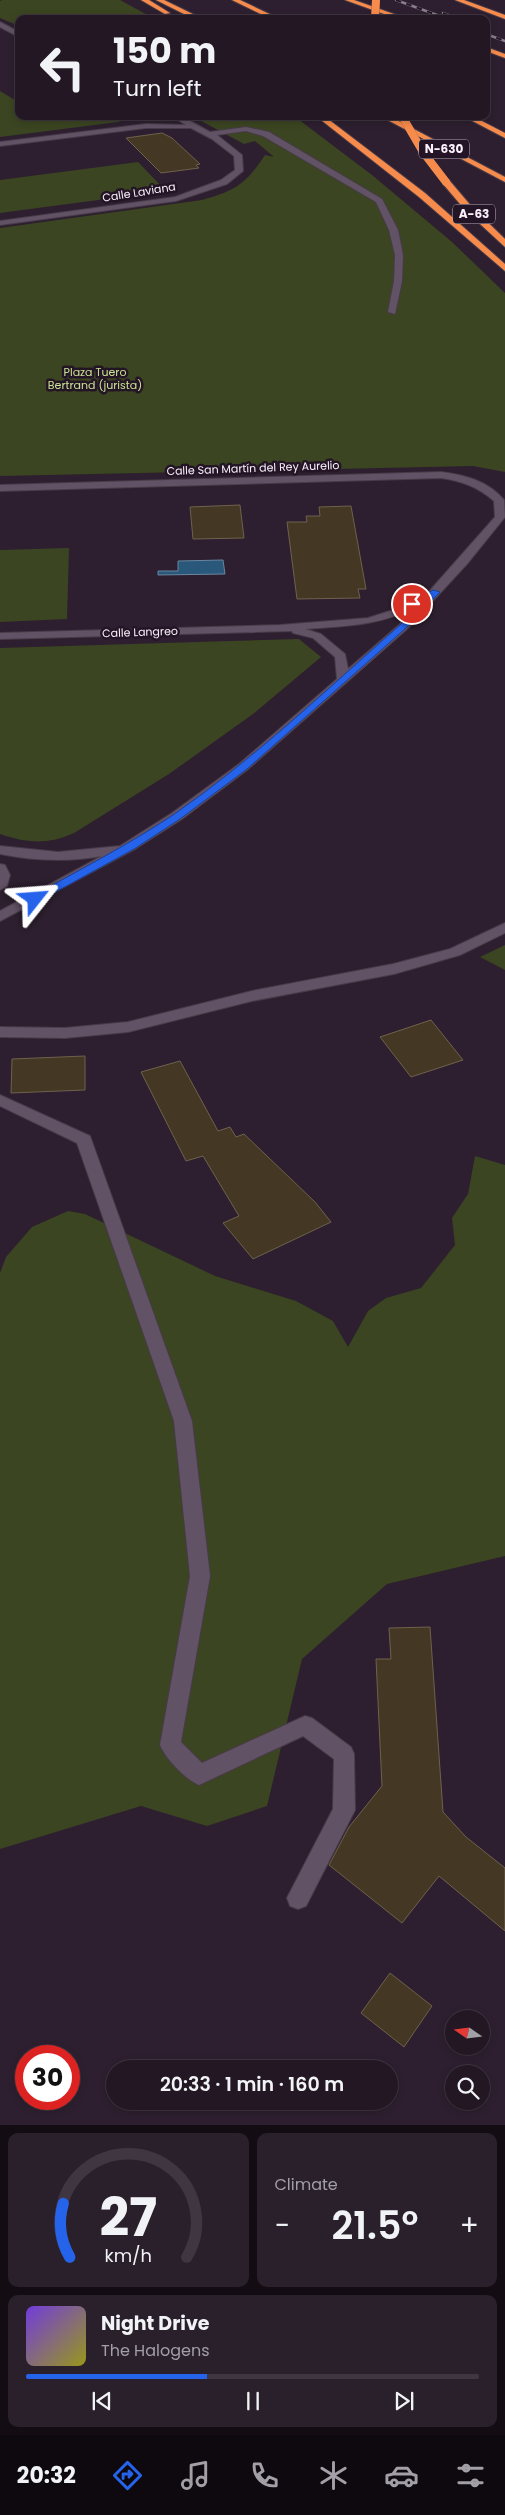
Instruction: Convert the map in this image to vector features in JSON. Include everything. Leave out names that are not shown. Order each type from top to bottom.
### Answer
[{"type":"highway","points":[[144,0],[170,15]]},
{"type":"highway","points":[[159,0],[191,15]]},
{"type":"highway","points":[[235,0],[268,15]]},
{"type":"highway","points":[[348,0],[393,15]]},
{"type":"highway","points":[[375,15],[376,0]]},
{"type":"highway","points":[[458,0],[504,13]]},
{"type":"highway","points":[[490,50],[505,56]]},
{"type":"highway","points":[[324,120],[422,195],[505,268]]},
{"type":"highway","name":"N-630","points":[[391,120],[505,180]]},
{"type":"highway","name":"A-63","points":[[404,120],[423,152],[446,182],[469,209],[505,244]]},
{"type":"highway","points":[[474,120],[505,136]]},
{"type":"street","points":[[0,24],[15,33]]},
{"type":"street","points":[[0,30],[15,34]]},
{"type":"street","name":"Calle Laviana","points":[[0,223],[176,199],[224,182],[239,171],[238,154],[209,134],[182,120]]},
{"type":"street","points":[[0,144],[146,126],[172,125],[197,128]]},
{"type":"street","points":[[209,134],[246,129],[266,134],[379,201],[388,217],[400,253],[401,269],[392,312]]},
{"type":"street","name":"Calle San Martín del Rey Aurelio","points":[[0,488],[441,475],[464,477],[484,486],[499,500],[500,517],[436,592]]},
{"type":"street","points":[[280,628],[369,621],[400,611],[436,592]]},
{"type":"street","points":[[0,917],[130,846],[177,816],[243,767],[403,627],[436,592]]},
{"type":"street","points":[[280,628],[318,636],[341,656],[344,679]]},
{"type":"street","name":"Calle Langreo","points":[[0,636],[280,628]]},
{"type":"street","points":[[0,850],[50,858],[84,856],[130,846]]},
{"type":"street","points":[[0,868],[3,875],[0,886]]},
{"type":"street","points":[[0,1032],[66,1034],[128,1027],[252,996],[394,969],[455,952],[505,927]]},
{"type":"street","points":[[0,1100],[84,1140],[183,1421],[200,1576],[170,1745],[199,1775],[305,1725],[344,1754],[344,1810],[298,1898]]},
{"type":"green space","points":[[120,0],[148,15],[15,15],[15,24],[0,18],[0,1]]},
{"type":"green space","points":[[0,91],[15,100],[15,120],[124,120],[118,122],[0,137]]},
{"type":"green space","name":"Plaza Tuero Bertrand (jurista)","points":[[199,120],[299,120],[372,175],[452,242],[505,293],[505,472],[473,466],[0,476],[0,228],[202,200],[223,193],[245,180],[265,155],[274,157],[255,141],[244,144]]},
{"type":"green space","points":[[138,162],[166,191],[0,213],[0,180]]},
{"type":"green space","points":[[69,548],[67,619],[0,622],[0,550]]},
{"type":"green space","points":[[299,639],[321,657],[253,714],[169,774],[74,833],[64,837],[46,841],[28,841],[0,834],[0,648]]},
{"type":"green space","points":[[505,945],[505,970],[480,957]]},
{"type":"green space","points":[[475,1156],[505,1165],[505,1556],[387,1584],[302,1659],[267,1806],[207,1826],[141,1806],[0,1849],[0,1273],[6,1257],[32,1227],[68,1211],[85,1214],[215,1276],[296,1301],[333,1321],[348,1347],[368,1311],[386,1298],[421,1288],[455,1245],[452,1218],[468,1194]]},
{"type":"water","points":[[223,560],[225,574],[158,575],[158,571],[178,571],[178,561]]},
{"type":"building","points":[[162,133],[172,138],[200,164],[196,165],[199,168],[161,173],[126,138]]},
{"type":"building","points":[[240,505],[244,538],[193,539],[190,507]]},
{"type":"building","points":[[351,506],[366,589],[358,589],[360,598],[297,599],[287,522],[307,522],[306,516],[320,516],[319,507]]},
{"type":"building","points":[[431,1020],[463,1060],[411,1077],[380,1037]]},
{"type":"building","points":[[85,1056],[85,1090],[11,1093],[12,1059]]},
{"type":"building","points":[[180,1061],[218,1131],[230,1127],[236,1137],[244,1134],[315,1202],[331,1222],[253,1259],[223,1223],[239,1216],[203,1156],[186,1161],[141,1072]]},
{"type":"building","points":[[430,1627],[443,1812],[466,1837],[505,1868],[505,1931],[439,1876],[402,1923],[329,1865],[349,1827],[382,1786],[376,1659],[391,1659],[389,1628]]},
{"type":"building","points":[[390,1973],[432,2006],[404,2047],[361,2013]]},
{"type":"railway","points":[[396,0],[437,15]]},
{"type":"railway","points":[[443,13],[448,15]]},
{"type":"railway","points":[[490,35],[505,41]]},
{"type":"route","points":[[35,899],[130,846],[177,816],[243,767],[403,627],[436,592],[412,604]]}]
